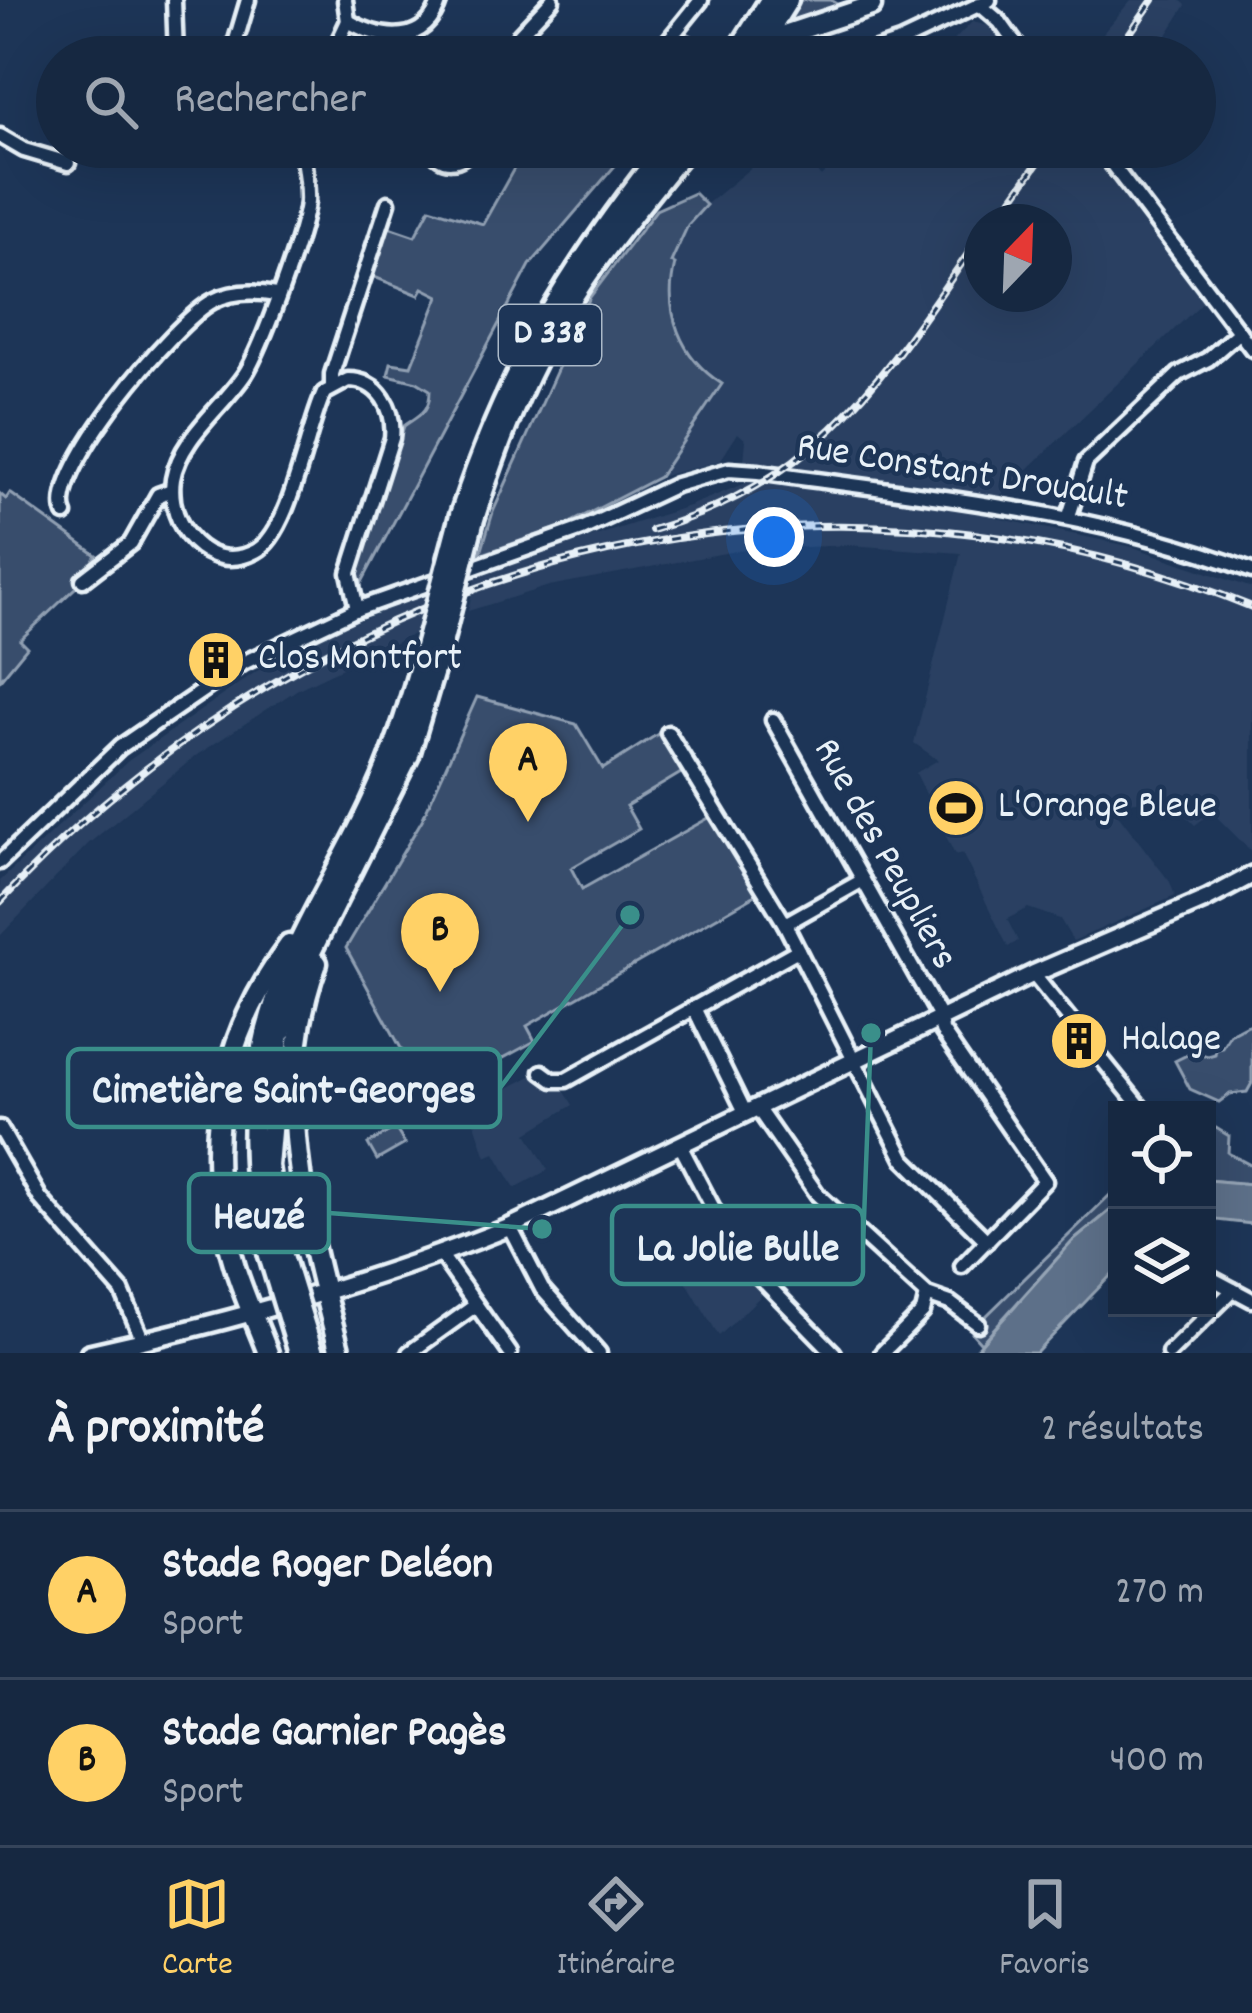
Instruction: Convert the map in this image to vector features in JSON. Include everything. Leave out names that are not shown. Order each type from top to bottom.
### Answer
[{"type":"highway","points":[[738,36],[746,23],[746,0]]},
{"type":"highway","points":[[747,36],[770,0]]},
{"type":"highway","points":[[767,36],[788,0]]},
{"type":"highway","points":[[841,0],[881,3]]},
{"type":"highway","points":[[781,36],[881,3]]},
{"type":"highway","name":"D 338","points":[[313,1353],[275,1251],[268,1166],[279,1039],[302,970],[409,755],[467,517],[504,395],[590,246],[650,168]]},
{"type":"highway","name":"D 338","points":[[467,517],[554,328],[604,252],[670,168]]},
{"type":"highway","name":"D 338","points":[[298,1353],[254,1168],[255,1099],[276,999],[395,750],[436,638]]},
{"type":"highway","name":"D 338","points":[[324,1293],[299,1185],[297,1066],[312,978],[350,880]]},
{"type":"highway","name":"D 338","points":[[254,1315],[221,1217],[216,1154],[221,1090],[228,1058],[269,972],[318,906]]},
{"type":"highway","points":[[324,1293],[340,1353]]},
{"type":"highway","points":[[254,1315],[268,1353]]},
{"type":"main road","points":[[89,1353],[155,1344],[254,1315],[441,1255],[511,1227],[1033,974],[1252,875]]},
{"type":"street","points":[[174,0],[175,36]]},
{"type":"street","points":[[237,36],[248,0]]},
{"type":"street","points":[[341,36],[348,21],[345,0]]},
{"type":"street","points":[[400,36],[429,22],[440,0]]},
{"type":"street","points":[[520,36],[552,0]]},
{"type":"street","points":[[672,36],[701,0]]},
{"type":"street","points":[[912,36],[982,2],[1010,36]]},
{"type":"street","points":[[348,21],[384,36]]},
{"type":"street","points":[[0,136],[36,154]]},
{"type":"street","points":[[303,168],[307,200],[297,242],[253,360],[181,455],[172,490],[183,530],[198,547],[232,558],[260,549],[278,525],[317,406],[332,386],[388,203]]},
{"type":"street","points":[[1115,168],[1252,349]]},
{"type":"street","points":[[64,514],[61,496],[93,430],[186,321],[226,296],[277,295]]},
{"type":"street","points":[[1070,516],[1086,462],[1179,374],[1208,359],[1239,332]]},
{"type":"street","points":[[0,862],[120,747],[199,691],[243,663],[357,609],[349,573],[394,419],[387,403],[358,380],[332,386]]},
{"type":"street","name":"Rue Constant Drouault","points":[[357,609],[582,529],[676,485],[729,470],[1070,516],[1159,538],[1252,571]]},
{"type":"street","points":[[83,580],[131,543],[158,495],[172,490]]},
{"type":"street","name":"Rue des Peupliers","points":[[773,720],[941,1019],[942,1031],[1045,1180],[987,1241]]},
{"type":"street","points":[[668,733],[785,924],[904,1159],[987,1241],[962,1266]]},
{"type":"street","points":[[785,924],[862,880]]},
{"type":"street","points":[[542,1072],[553,1080],[566,1080],[798,950]]},
{"type":"street","points":[[1033,974],[1135,1101]]},
{"type":"street","points":[[694,1008],[752,1112],[818,1195],[927,1295],[950,1303],[978,1324]]},
{"type":"street","points":[[0,1128],[40,1198],[122,1292],[155,1344]]},
{"type":"street","points":[[681,1147],[737,1254],[834,1353]]},
{"type":"street","points":[[511,1227],[542,1289],[599,1353]]},
{"type":"street","points":[[441,1255],[509,1353]]},
{"type":"street","points":[[1216,1281],[1252,1300]]},
{"type":"street","points":[[1168,1353],[1233,1290]]},
{"type":"street","points":[[882,1353],[923,1312],[927,1295]]},
{"type":"street","points":[[409,1353],[476,1305]]},
{"type":"shaded area","points":[[797,0],[831,0],[841,6],[777,36],[773,36]]},
{"type":"shaded area","points":[[1131,0],[1180,0],[1186,5],[1166,36],[1101,36]]},
{"type":"shaded area","points":[[972,22],[995,27],[1001,36],[958,36]]},
{"type":"shaded area","points":[[514,168],[613,168],[530,265],[361,584],[357,575],[404,426],[423,412],[430,397],[430,390],[417,382],[388,375],[391,363],[411,366],[439,296],[423,288],[419,295],[369,275],[386,226],[415,236],[430,208],[483,224]]},
{"type":"shaded area","points":[[750,168],[814,168],[821,177],[830,168],[1106,168],[1207,298],[1001,495],[997,518],[1133,547],[1252,588],[1252,852],[1212,812],[1195,825],[1160,790],[1155,799],[1110,804],[1170,882],[1175,896],[1073,941],[1060,919],[1028,908],[1007,919],[1018,941],[1008,947],[962,853],[955,855],[916,773],[938,760],[914,743],[961,553],[849,545],[741,550],[549,586],[468,611],[476,574],[689,506],[777,466],[744,461],[746,440],[738,433],[720,461],[659,477],[722,384],[695,361],[679,335],[671,307],[675,264],[671,262],[697,212]]},
{"type":"shaded area","points":[[694,193],[706,205],[688,225],[671,262],[675,264],[671,299],[686,347],[722,384],[659,477],[566,525],[480,555],[493,512],[590,297],[656,210]]},
{"type":"shaded area","points":[[10,493],[96,555],[75,588],[20,640],[27,647],[0,680],[0,494],[6,499]]},
{"type":"shaded area","points":[[430,592],[420,631],[298,689],[197,755],[88,844],[0,936],[0,881],[128,761],[257,671],[326,634]]},
{"type":"shaded area","points":[[477,697],[576,724],[603,769],[661,732],[686,770],[626,806],[639,829],[571,868],[582,889],[714,815],[759,893],[527,1026],[535,1041],[435,1095],[431,1103],[346,948],[422,820]]},
{"type":"shaded area","points":[[1252,1025],[1252,1083],[1247,1092],[1230,1094],[1219,1102],[1190,1089],[1175,1061],[1193,1052],[1215,1054],[1230,1034]]},
{"type":"shaded area","points":[[533,1075],[551,1089],[563,1089],[573,1105],[527,1133],[548,1170],[515,1188],[495,1153],[486,1157],[470,1108]]},
{"type":"shaded area","points":[[395,1128],[405,1144],[377,1160],[368,1144]]},
{"type":"shaded area","points":[[1216,1128],[1229,1136],[1228,1153],[1252,1166],[1252,1184],[1216,1181]]},
{"type":"shaded area","points":[[1216,1181],[1252,1184],[1252,1224],[1216,1220]]},
{"type":"shaded area","points":[[1108,1197],[1108,1212],[1072,1242],[981,1343],[972,1333]]},
{"type":"shaded area","points":[[1108,1212],[1108,1278],[1036,1353],[973,1353],[1072,1242]]},
{"type":"shaded area","points":[[714,1224],[728,1251],[765,1292],[719,1336],[667,1249]]},
{"type":"railway","points":[[1128,36],[1153,0]]},
{"type":"railway","points":[[1009,204],[1034,168]]},
{"type":"railway","points":[[652,530],[712,509],[807,451],[881,375],[964,260]]},
{"type":"railway","points":[[0,902],[129,783],[270,685],[421,609],[581,557],[746,530],[914,528],[1083,554],[1252,607]]},
{"type":"place","name":"Clos Montfort","points":[[216,660]]},
{"type":"place","name":"L'Orange Bleue","points":[[956,808]]},
{"type":"place","name":"Stade Roger Deléon","points":[[528,822]]},
{"type":"place","name":"Cimetière Saint-Georges","points":[[630,915]]},
{"type":"place","name":"Stade Garnier Pagès","points":[[440,992]]},
{"type":"place","name":"La Jolie Bulle","points":[[871,1033]]},
{"type":"place","name":"Halage","points":[[1079,1041]]},
{"type":"place","name":"Heuzé","points":[[542,1229]]}]
